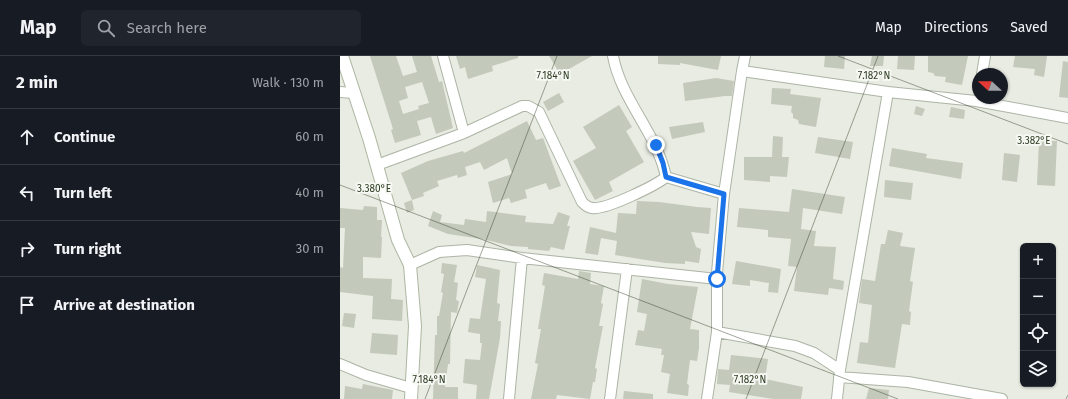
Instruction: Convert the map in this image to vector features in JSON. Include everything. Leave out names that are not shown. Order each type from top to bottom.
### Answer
[{"type":"street","points":[[340,364],[411,394],[415,326],[410,264],[398,240],[377,165],[342,56]]},
{"type":"street","points":[[443,56],[464,133]]},
{"type":"street","points":[[613,56],[626,93],[656,145],[663,163],[666,177]]},
{"type":"street","points":[[707,399],[717,332],[717,279],[724,194],[745,56]]},
{"type":"street","points":[[983,68],[985,56]]},
{"type":"street","points":[[742,71],[888,92],[972,96]]},
{"type":"street","points":[[340,92],[353,93]]},
{"type":"street","points":[[837,399],[888,92]]},
{"type":"street","points":[[1008,103],[1068,118]]},
{"type":"street","points":[[377,165],[464,133],[522,106],[539,112],[582,202],[587,207],[595,208],[604,206],[657,184],[666,177]]},
{"type":"street","points":[[666,177],[724,194]]},
{"type":"street","points":[[410,264],[439,252],[467,250],[522,258],[717,279]]},
{"type":"street","points":[[509,399],[522,258]]},
{"type":"street","points":[[610,399],[627,269]]},
{"type":"street","points":[[717,332],[795,346],[814,353],[840,374],[908,382],[1002,399]]},
{"type":"building","points":[[370,56],[396,56],[403,76],[417,72],[412,56],[431,56],[439,82],[442,81],[453,128],[436,134],[431,117],[417,121],[421,135],[395,143],[391,130],[393,129]],"holes":[[[422,82],[429,103],[418,106],[419,109],[403,114],[399,101],[408,98],[405,87]]]},
{"type":"building","points":[[456,56],[518,56],[518,58],[492,66],[493,71],[468,79],[465,67],[460,69]]},
{"type":"building","points":[[549,56],[592,56],[560,74]]},
{"type":"building","points":[[658,56],[721,56],[718,70],[680,63],[680,65],[658,64]]},
{"type":"building","points":[[825,56],[845,56],[844,69],[824,67]]},
{"type":"building","points":[[872,56],[884,56],[883,66],[870,66]]},
{"type":"building","points":[[898,56],[915,56],[914,70],[897,69]]},
{"type":"building","points":[[928,56],[968,56],[962,85],[945,82],[946,77],[935,76],[933,73],[928,72]]},
{"type":"building","points":[[1015,56],[1047,56],[1044,77],[1034,75],[1035,69],[1013,67]]},
{"type":"building","points":[[1063,61],[1068,62],[1068,98],[1059,97]]},
{"type":"building","points":[[716,78],[734,81],[732,96],[685,101],[683,83]]},
{"type":"building","points":[[772,88],[791,89],[790,94],[821,98],[816,127],[799,124],[798,120],[793,118],[793,114],[791,112],[792,106],[771,104]]},
{"type":"building","points":[[559,93],[564,102],[548,111],[543,102]]},
{"type":"building","points":[[619,105],[632,127],[626,131],[644,162],[609,182],[613,191],[595,200],[573,161],[596,148],[583,127]]},
{"type":"building","points":[[916,106],[925,109],[922,116],[914,114]]},
{"type":"building","points":[[951,107],[965,110],[964,119],[949,117]]},
{"type":"building","points":[[527,121],[536,140],[543,138],[561,186],[549,190],[546,183],[525,190],[527,198],[511,203],[509,198],[493,203],[488,182],[512,174],[507,158],[484,170],[480,162],[465,167],[467,175],[458,178],[457,175],[437,181],[439,186],[423,193],[424,196],[412,200],[401,173],[428,161],[463,151],[464,153]]},
{"type":"building","points":[[703,122],[705,132],[672,139],[669,127]]},
{"type":"building","points":[[773,136],[783,137],[782,157],[789,157],[787,177],[770,176],[770,182],[744,180],[744,157],[772,157]]},
{"type":"building","points":[[818,137],[853,142],[850,159],[815,153]]},
{"type":"building","points":[[1039,141],[1057,141],[1055,186],[1037,185]]},
{"type":"building","points":[[892,148],[927,154],[926,158],[963,163],[961,179],[889,166]]},
{"type":"building","points":[[1004,153],[1020,155],[1017,182],[1002,180]]},
{"type":"building","points":[[885,180],[913,183],[911,200],[884,197]]},
{"type":"building","points":[[792,189],[845,197],[842,214],[803,208],[801,229],[816,231],[814,246],[836,247],[833,279],[844,281],[843,290],[829,288],[828,295],[794,291],[797,267],[788,266],[791,239],[768,237],[768,230],[737,227],[739,208],[789,212]]},
{"type":"building","points":[[412,200],[414,210],[407,213],[404,203]]},
{"type":"building","points":[[637,201],[711,208],[709,234],[691,232],[696,247],[701,249],[699,263],[685,261],[685,264],[665,263],[615,255],[617,241],[601,238],[598,255],[585,253],[590,227],[616,233],[618,213],[636,214]]},
{"type":"building","points":[[364,206],[377,207],[377,220],[382,220],[382,237],[381,258],[363,257],[363,278],[392,279],[391,299],[403,300],[402,321],[372,319],[373,296],[340,292],[340,267],[343,268],[345,228],[340,228],[340,208],[363,210]]},
{"type":"building","points":[[433,211],[442,215],[440,222],[464,225],[465,219],[486,222],[487,211],[526,216],[525,222],[553,224],[558,212],[570,216],[567,226],[570,226],[564,250],[551,247],[549,251],[528,249],[528,247],[511,246],[482,239],[448,234],[428,226]]},
{"type":"building","points":[[888,230],[903,233],[900,246],[915,248],[910,281],[913,282],[909,311],[911,312],[910,325],[902,324],[895,368],[857,363],[860,342],[868,343],[872,305],[859,303],[862,279],[875,281],[881,244],[885,244]]},
{"type":"building","points":[[736,261],[781,269],[778,293],[768,292],[769,283],[750,280],[750,286],[732,284]]},
{"type":"building","points":[[442,263],[457,265],[454,282],[458,283],[456,300],[459,301],[457,313],[451,312],[450,364],[448,364],[445,387],[458,387],[458,399],[433,399],[435,335],[437,335],[437,316],[439,316],[443,293],[441,292],[444,274],[441,273]]},
{"type":"building","points":[[477,265],[500,270],[497,303],[500,304],[498,321],[501,321],[500,338],[489,399],[476,399],[477,385],[463,383],[465,359],[480,360],[482,343],[480,343],[480,334],[468,332],[470,318],[480,319],[486,279],[475,277]]},
{"type":"building","points":[[579,271],[591,273],[590,284],[604,286],[601,303],[603,304],[599,326],[603,326],[595,368],[597,369],[595,382],[593,382],[590,399],[557,395],[556,399],[531,399],[538,364],[535,363],[541,329],[538,329],[545,286],[542,285],[544,273],[578,279]]},
{"type":"building","points":[[642,279],[668,284],[698,287],[690,329],[699,330],[699,348],[697,361],[690,360],[687,384],[689,385],[688,396],[667,393],[670,374],[661,372],[664,355],[661,355],[662,349],[635,345],[638,330],[644,331],[647,314],[637,312]]},
{"type":"building","points":[[344,313],[356,314],[354,328],[342,326]]},
{"type":"building","points":[[372,333],[398,335],[397,355],[370,353]]},
{"type":"building","points":[[731,355],[768,359],[765,379],[803,387],[801,399],[774,399],[729,392],[730,385],[717,384],[718,369],[729,370]]},
{"type":"building","points":[[363,384],[393,390],[392,399],[344,399],[345,386],[362,389]]},
{"type":"building","points":[[869,388],[889,390],[888,399],[866,399]]},
{"type":"building","points":[[624,391],[653,394],[653,399],[623,399]]},
{"type":"route","points":[[656,145],[663,163],[666,177],[724,194],[717,279]]}]
